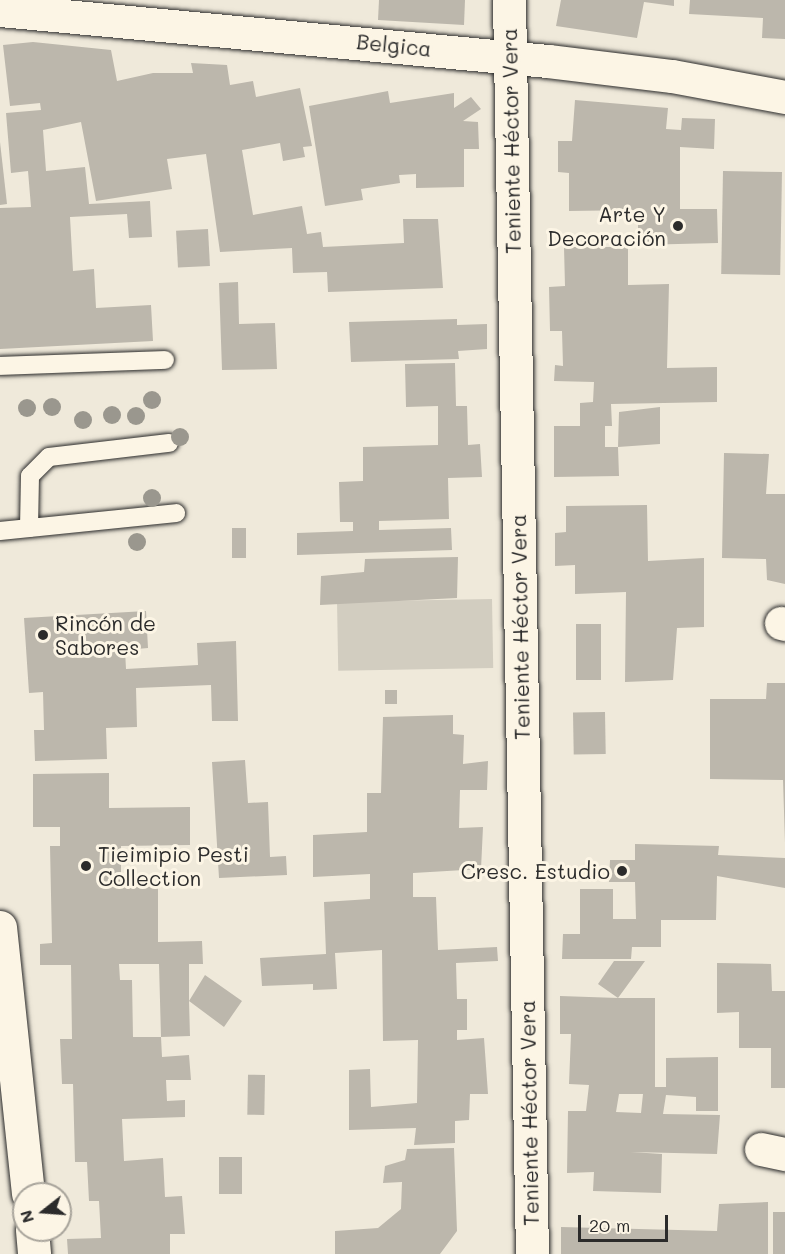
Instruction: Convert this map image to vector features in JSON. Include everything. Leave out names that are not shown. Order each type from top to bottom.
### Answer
[{"type":"street","name":"Teniente Héctor Vera","points":[[509,0],[532,1254]]},
{"type":"street","name":"Belgica","points":[[0,10],[509,57],[672,76],[785,97]]},
{"type":"street","points":[[0,927],[27,1182]]},
{"type":"lane","points":[[0,366],[165,360]]},
{"type":"lane","points":[[29,528],[30,476],[49,457],[169,443]]},
{"type":"lane","points":[[0,531],[176,513]]},
{"type":"shaded area","points":[[492,599],[493,668],[338,671],[337,602]]},
{"type":"building","points":[[379,0],[465,0],[464,25],[378,20]]},
{"type":"building","points":[[561,0],[674,0],[674,6],[644,2],[637,38],[556,26]]},
{"type":"building","points":[[690,0],[785,0],[785,39],[762,38],[763,18],[689,14]]},
{"type":"building","points":[[33,42],[111,50],[117,81],[153,73],[193,73],[191,63],[227,65],[230,85],[253,81],[256,97],[300,88],[312,146],[303,147],[305,157],[283,161],[280,143],[242,150],[253,215],[302,206],[307,234],[321,232],[323,247],[404,243],[403,219],[438,219],[443,288],[328,292],[327,272],[293,273],[292,248],[220,252],[206,154],[167,159],[172,189],[96,201],[81,122],[43,130],[46,171],[85,167],[89,204],[150,201],[152,237],[129,238],[127,214],[70,217],[73,271],[94,269],[96,308],[151,305],[153,341],[0,349],[0,208],[31,207],[28,171],[11,173],[6,113],[41,110],[40,103],[10,106],[3,45]]},
{"type":"building","points":[[388,91],[390,103],[454,93],[454,108],[471,97],[481,109],[463,121],[478,122],[479,149],[464,149],[464,187],[416,188],[416,174],[399,175],[400,183],[361,189],[363,200],[325,206],[309,106]]},
{"type":"building","points":[[575,100],[668,108],[666,129],[681,130],[682,118],[715,119],[714,149],[680,147],[680,209],[717,209],[718,243],[638,245],[638,210],[569,211],[569,173],[558,172],[558,141],[572,141]]},
{"type":"building","points":[[0,142],[7,204],[0,205]]},
{"type":"building","points":[[723,171],[782,172],[780,275],[721,274]]},
{"type":"building","points":[[208,229],[210,266],[178,268],[176,231]]},
{"type":"building","points":[[564,247],[628,247],[628,285],[669,284],[667,368],[717,367],[717,402],[611,404],[612,426],[605,426],[605,447],[618,447],[619,476],[554,477],[554,426],[580,426],[580,403],[593,402],[594,382],[554,381],[555,365],[563,366],[562,331],[550,331],[549,287],[565,286]]},
{"type":"building","points":[[238,282],[239,324],[275,323],[277,369],[222,370],[219,283]]},
{"type":"building","points":[[457,319],[457,325],[487,324],[487,349],[458,351],[459,359],[351,362],[349,322]]},
{"type":"building","points":[[455,363],[456,406],[467,406],[468,445],[480,444],[482,477],[448,478],[449,519],[379,521],[379,530],[451,528],[452,550],[297,555],[297,533],[353,531],[353,522],[340,522],[339,482],[363,481],[363,447],[438,445],[438,406],[406,407],[405,364]]},
{"type":"building","points":[[660,407],[660,444],[618,447],[619,412]]},
{"type":"building","points":[[724,453],[769,454],[766,494],[785,494],[785,584],[767,580],[766,559],[722,558]]},
{"type":"building","points":[[647,505],[648,561],[704,558],[704,627],[677,628],[673,680],[625,682],[626,592],[575,594],[575,565],[555,566],[555,533],[566,532],[566,506]]},
{"type":"building","points":[[232,528],[246,528],[246,558],[232,558]]},
{"type":"building","points":[[458,557],[457,598],[320,605],[321,576],[364,572],[365,559]]},
{"type":"building","points":[[146,611],[148,648],[125,650],[126,669],[198,665],[197,643],[236,641],[238,721],[212,721],[211,685],[136,688],[137,727],[106,728],[107,759],[35,761],[34,730],[44,730],[43,692],[29,693],[24,618]]},
{"type":"building","points":[[576,624],[601,624],[601,680],[576,680]]},
{"type":"building","points":[[767,683],[785,683],[785,843],[783,780],[710,779],[710,699],[766,699]]},
{"type":"building","points":[[385,690],[397,690],[397,704],[385,704]]},
{"type":"building","points":[[605,712],[606,754],[574,755],[573,713]]},
{"type":"building","points":[[453,715],[453,734],[464,735],[463,764],[488,761],[487,790],[460,790],[459,828],[483,827],[481,869],[413,873],[413,897],[436,897],[438,950],[497,947],[498,961],[456,963],[457,999],[467,999],[467,1030],[457,1030],[457,1040],[484,1038],[488,1094],[470,1094],[469,1120],[455,1121],[455,1143],[414,1145],[416,1128],[349,1130],[349,1070],[370,1069],[371,1107],[417,1103],[418,1040],[383,1041],[382,950],[335,953],[337,989],[313,990],[313,984],[262,986],[260,958],[326,954],[324,902],[370,899],[370,874],[313,877],[313,835],[367,832],[367,793],[381,793],[383,717]]},
{"type":"building","points":[[245,760],[248,803],[268,802],[270,857],[286,856],[287,875],[219,878],[212,762]]},
{"type":"building","points":[[109,773],[109,808],[190,807],[190,845],[121,846],[121,887],[158,886],[158,942],[202,941],[203,964],[189,964],[190,1036],[161,1037],[162,1057],[189,1055],[191,1080],[166,1080],[167,1101],[185,1100],[185,1117],[122,1119],[124,1161],[163,1158],[165,1197],[182,1196],[185,1234],[170,1234],[170,1254],[68,1254],[67,1242],[72,1242],[72,1239],[101,1238],[99,1201],[89,1201],[87,1162],[75,1162],[73,1084],[62,1084],[60,1039],[72,1039],[71,965],[40,965],[40,944],[52,943],[50,846],[60,846],[60,827],[33,827],[33,774]],"holes":[[[119,964],[159,964],[161,1037],[133,1037],[132,980],[120,980]]]},
{"type":"building","points":[[635,844],[719,846],[718,855],[785,858],[785,888],[717,876],[716,920],[661,920],[661,947],[632,947],[631,959],[562,959],[563,934],[580,934],[580,889],[613,889],[613,919],[636,919],[635,882],[609,882],[610,860],[635,860]]},
{"type":"building","points":[[614,961],[645,961],[618,998],[598,984]]},
{"type":"building","points":[[717,963],[771,964],[772,991],[785,991],[785,1088],[771,1088],[771,1048],[739,1048],[739,1012],[717,1013]]},
{"type":"building","points":[[205,975],[242,1001],[224,1027],[189,1001]]},
{"type":"building","points":[[560,996],[655,998],[655,1087],[666,1087],[666,1058],[718,1057],[718,1111],[696,1111],[696,1097],[666,1095],[663,1114],[720,1115],[717,1154],[631,1152],[662,1154],[661,1193],[593,1191],[594,1172],[567,1173],[568,1111],[586,1111],[589,1085],[569,1084],[571,1034],[560,1034]],"holes":[[[619,1094],[643,1094],[641,1113],[616,1112]]]},
{"type":"building","points":[[248,1075],[265,1075],[264,1115],[247,1115]]},
{"type":"building","points":[[454,1148],[457,1231],[440,1254],[335,1254],[335,1231],[378,1228],[401,1209],[402,1182],[383,1183],[385,1166],[405,1160],[407,1149]]},
{"type":"building","points":[[219,1157],[242,1157],[242,1194],[219,1194]]},
{"type":"building","points":[[768,1202],[768,1254],[561,1254],[561,1227],[717,1231],[719,1204]]},
{"type":"building","points":[[773,1212],[785,1212],[785,1254],[773,1254]]},
{"type":"place","name":"Arte Y Decoración","points":[[678,226]]},
{"type":"place","name":"Rincón de Sabores","points":[[43,635]]},
{"type":"place","name":"Tieimipio Pesti Collection","points":[[86,866]]},
{"type":"place","name":"Cresc. Estudio","points":[[622,871]]}]
